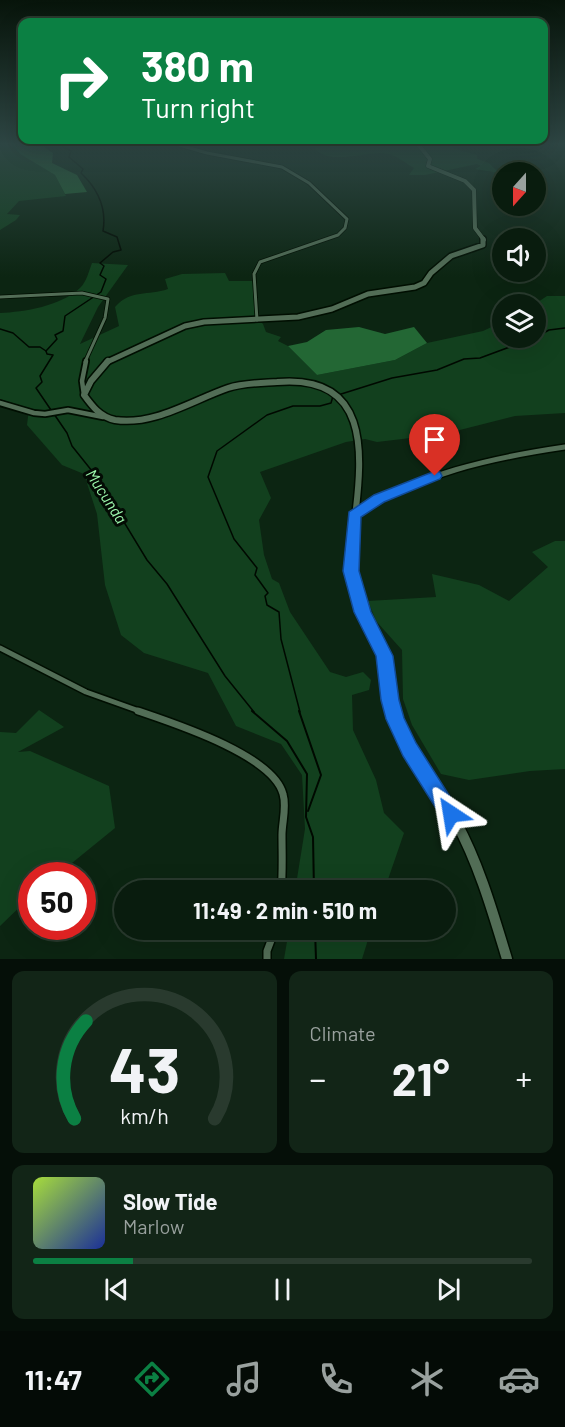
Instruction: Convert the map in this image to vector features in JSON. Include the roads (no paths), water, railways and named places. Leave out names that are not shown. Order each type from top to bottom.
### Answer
[{"type":"main road","points":[[472,188],[474,193],[475,228],[484,243],[451,256],[419,286],[368,294],[318,314],[298,318],[197,323],[185,326],[111,359],[91,381],[84,395],[103,417],[116,420],[157,416],[232,387],[278,381],[311,382],[337,395],[351,411],[361,450],[354,515],[352,578],[367,624],[384,656],[395,719],[410,750],[463,836],[507,959]]},
{"type":"street","points":[[257,320],[254,274],[260,262],[285,251],[331,240],[346,227],[347,219],[314,188]]},
{"type":"street","points":[[0,297],[28,298],[87,291],[108,299],[107,313],[88,351],[82,373],[81,386],[84,395]]},
{"type":"street","points":[[0,403],[27,412],[52,413],[68,410],[103,417]]},
{"type":"street","points":[[354,515],[400,489],[462,465],[565,447]]},
{"type":"street","points":[[0,648],[86,692],[164,719],[227,747],[266,768],[281,787],[286,809],[282,832],[281,880]]},
{"type":"street","points":[[267,959],[271,940]]},
{"type":"waterway","name":"Mucunda","points":[[46,351],[57,339],[55,335],[63,331],[65,316],[101,292],[106,279],[100,275],[104,266],[100,263],[113,252],[121,250],[117,237],[103,231],[104,214],[100,199],[94,188]]},
{"type":"waterway","points":[[546,332],[565,328]]},
{"type":"waterway","points":[[0,329],[13,333],[29,347],[40,347],[46,351]]},
{"type":"waterway","points":[[338,395],[392,378],[437,370],[464,359],[480,358],[507,348]]},
{"type":"waterway","name":"Mucunda","points":[[46,351],[47,354],[53,355],[40,376],[42,382],[36,388],[51,410]]},
{"type":"waterway","points":[[300,712],[281,639],[279,612],[267,605],[265,596],[268,593],[255,575],[257,568],[234,539],[208,477],[217,451],[267,415],[293,406],[320,406],[331,403],[333,396]]},
{"type":"waterway","name":"Mucunda","points":[[54,414],[67,433],[72,446],[96,476],[147,560],[167,584],[225,676],[254,712]]},
{"type":"waterway","name":"Mucunda","points":[[252,711],[287,741],[307,774],[306,817],[313,837],[314,880]]},
{"type":"waterway","points":[[299,711],[321,775],[308,811]]},
{"type":"waterway","name":"Mucunda","points":[[315,940],[316,959]]}]
